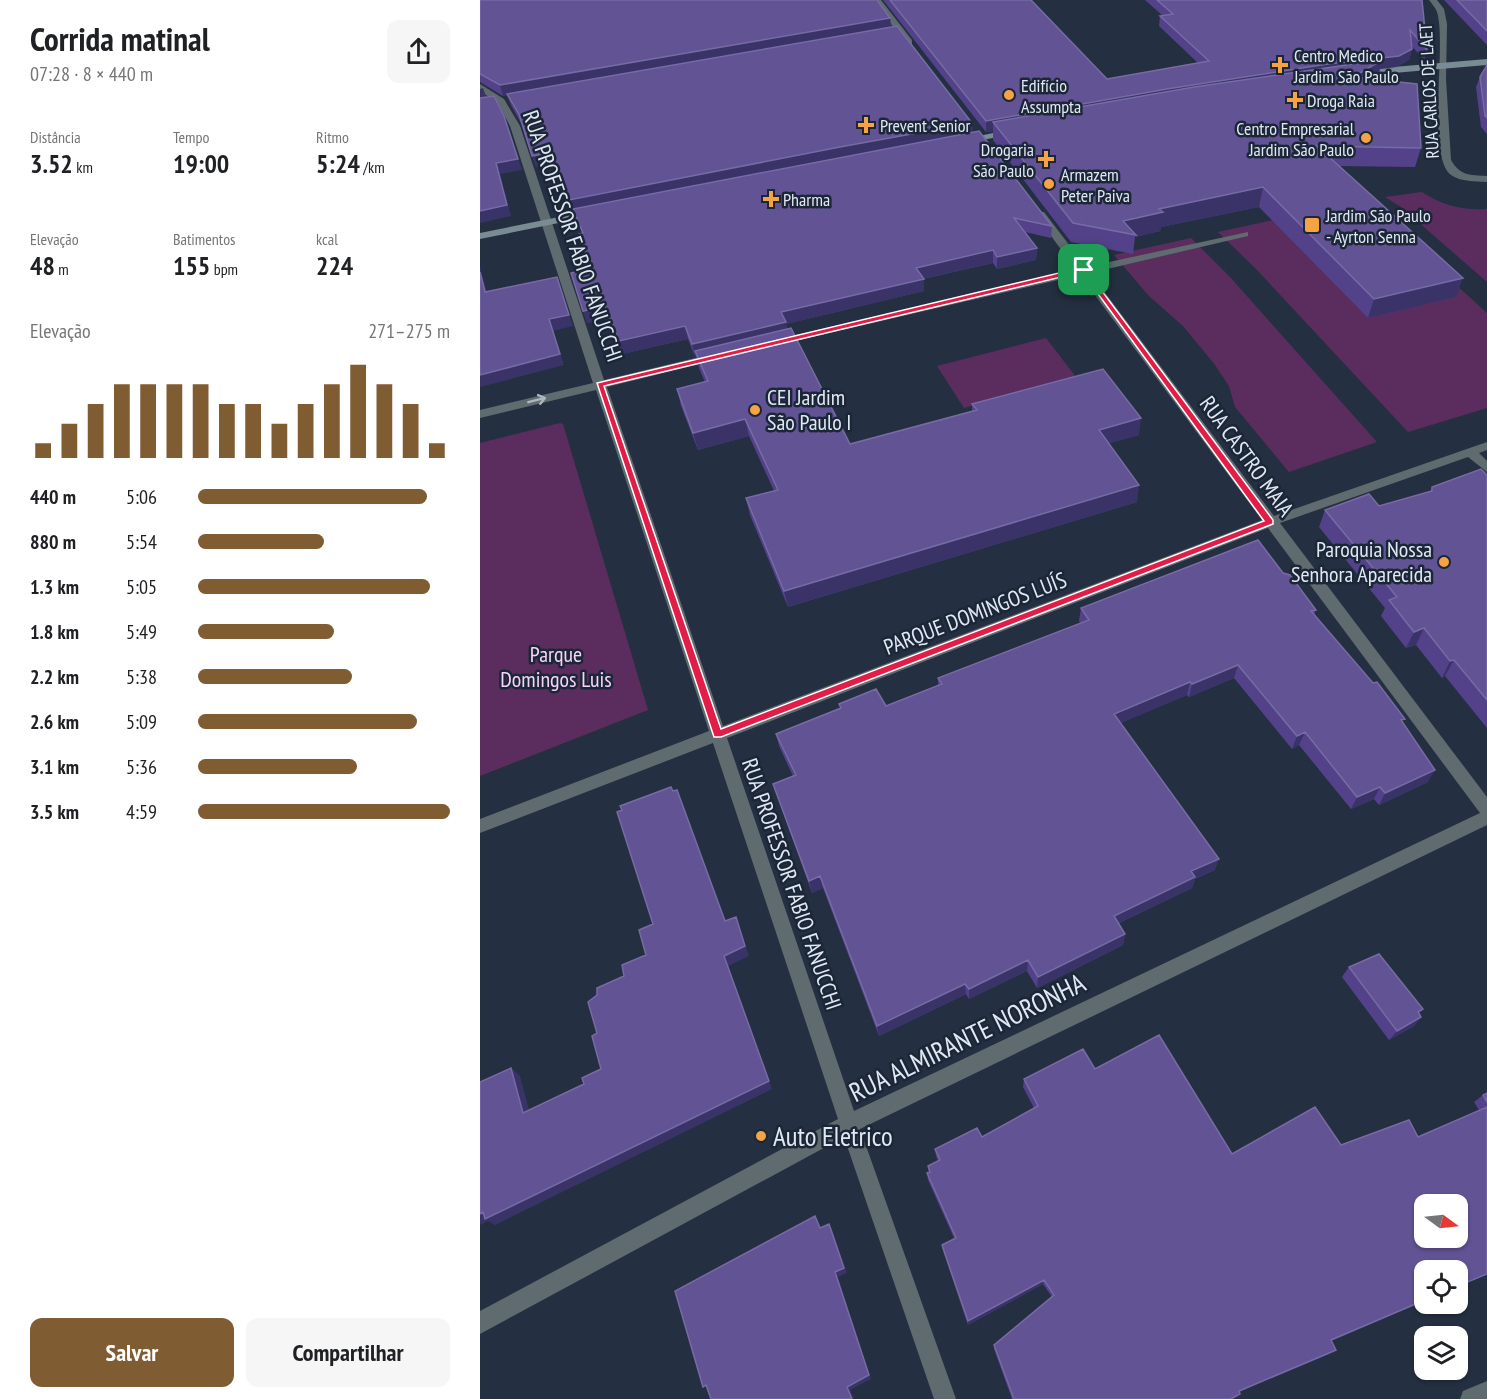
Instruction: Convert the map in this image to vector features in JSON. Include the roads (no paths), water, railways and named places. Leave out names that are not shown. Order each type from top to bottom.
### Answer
[{"type":"main road","points":[[1347,75],[1487,62]]},
{"type":"main road","points":[[952,143],[978,133],[1018,131]]},
{"type":"main road","points":[[480,236],[602,211]]},
{"type":"street","points":[[877,0],[915,50]]},
{"type":"street","name":"RUA CARLOS DE LAET","points":[[1433,0],[1440,9],[1443,24],[1446,160],[1453,172],[1462,177],[1487,179]]},
{"type":"street","points":[[889,33],[900,31]]},
{"type":"street","name":"RUA PROFESSOR FABIO FANUCCHI","points":[[480,87],[502,101],[515,126],[849,1124],[945,1399]]},
{"type":"street","points":[[978,133],[988,146]]},
{"type":"street","name":"RUA CASTRO MAIA","points":[[1036,208],[1487,809]]},
{"type":"street","points":[[760,346],[1244,234]]},
{"type":"street","points":[[480,414],[726,354]]},
{"type":"street","name":"PARQUE DOMINGOS LUÍS","points":[[480,826],[1270,522],[1487,446]]},
{"type":"street","points":[[1470,452],[1487,468]]},
{"type":"street","name":"RUA ALMIRANTE NORONHA","points":[[480,1323],[849,1124],[1487,817]]},
{"type":"street","points":[[1471,1399],[1487,1392]]},
{"type":"place","name":"Centro Medico Jardim São Paulo","points":[[1280,65]]},
{"type":"place","name":"Edifício Assumpta","points":[[1009,95]]},
{"type":"place","name":"Droga Raia","points":[[1295,100]]},
{"type":"place","name":"Prevent Senior","points":[[866,125]]},
{"type":"place","name":"Centro Empresarial Jardim São Paulo","points":[[1366,138]]},
{"type":"place","name":"Drogaria São Paulo","points":[[1046,159]]},
{"type":"place","name":"Armazem Peter Paiva","points":[[1049,184]]},
{"type":"place","name":"Pharma","points":[[771,199]]},
{"type":"place","name":"Jardim São Paulo - Ayrton Senna","points":[[1312,225]]},
{"type":"place","name":"CEI Jardim São Paulo I","points":[[755,410]]},
{"type":"place","name":"Paroquia Nossa Senhora Aparecida","points":[[1444,562]]},
{"type":"place","name":"Auto Eletrico","points":[[761,1136]]},
{"type":"park label","name":"Parque Domingos Luis","points":[[556,666]]}]
